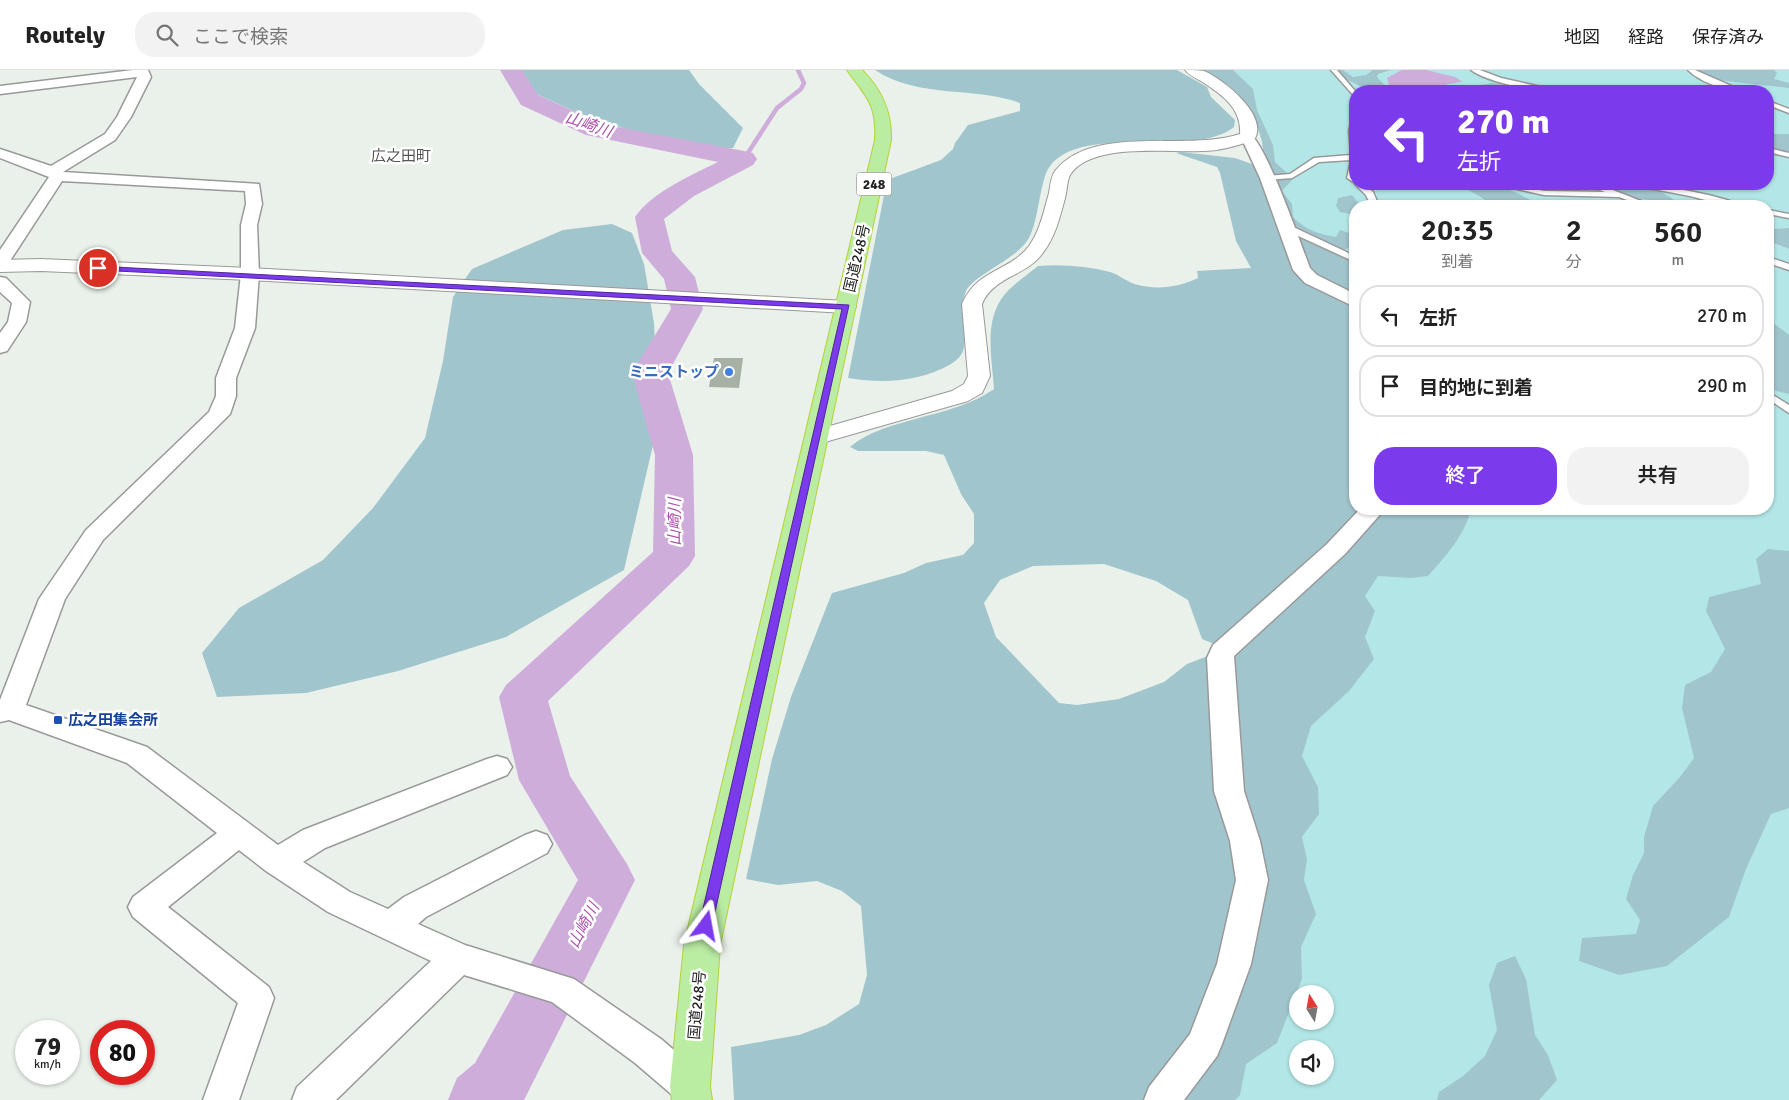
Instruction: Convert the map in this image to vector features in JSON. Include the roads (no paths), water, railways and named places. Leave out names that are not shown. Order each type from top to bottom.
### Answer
[{"type":"highway","name":"国道248号","points":[[691,1094],[702,945],[817,437],[884,127],[883,114],[874,93],[854,70]]},
{"type":"street","points":[[1192,70],[1220,87],[1234,100],[1246,118],[1250,130],[1248,137],[1268,178],[1302,270],[1312,279],[1349,299]]},
{"type":"street","points":[[0,264],[55,174],[110,138],[124,117],[144,77],[140,71],[6,90]]},
{"type":"street","points":[[6,90],[16,72]]},
{"type":"street","points":[[0,100],[10,93],[6,90]]},
{"type":"street","points":[[817,437],[960,396],[974,388],[979,376],[972,304],[974,294],[982,286],[1028,258],[1036,250],[1042,239],[1062,174],[1068,164],[1080,157],[1102,151],[1142,147],[1215,146],[1238,142],[1248,137]]},
{"type":"street","points":[[0,153],[55,174],[253,187],[254,204],[249,225],[250,274],[245,328],[226,378],[226,396],[219,414],[94,535],[52,599],[5,711],[137,755],[277,862],[339,902],[458,958],[562,990],[648,1051],[691,1094]]},
{"type":"street","points":[[0,264],[250,274],[846,306]]},
{"type":"street","points":[[0,282],[14,293],[21,302],[17,322],[0,347]]},
{"type":"street","points":[[1162,1100],[1204,1044],[1234,964],[1252,880],[1245,842],[1229,791],[1220,658],[1222,652],[1336,549],[1367,515]]},
{"type":"street","points":[[277,862],[314,839],[497,767]]},
{"type":"street","points":[[221,1100],[257,998],[144,906],[239,833]]},
{"type":"street","points":[[392,926],[415,907],[536,844]]},
{"type":"street","points":[[310,1100],[458,958]]},
{"type":"lane","points":[[1334,70],[1349,88]]},
{"type":"lane","points":[[1474,70],[1499,80],[1525,85]]},
{"type":"lane","points":[[1691,70],[1700,77],[1726,85]]},
{"type":"lane","points":[[1774,105],[1789,111]]},
{"type":"lane","points":[[1774,151],[1789,155]]},
{"type":"lane","points":[[1268,178],[1292,176],[1317,160],[1349,157]]},
{"type":"lane","points":[[1529,190],[1544,193],[1622,195]]},
{"type":"lane","points":[[1607,190],[1635,200]]},
{"type":"lane","points":[[1667,190],[1714,200]]},
{"type":"lane","points":[[1774,213],[1789,216]]},
{"type":"lane","points":[[1286,227],[1349,256]]},
{"type":"lane","points":[[1774,262],[1789,267]]},
{"type":"lane","points":[[1774,399],[1789,410]]},
{"type":"waterway","name":"山崎川","points":[[480,1100],[498,1085],[607,880],[545,780],[523,697],[674,556],[674,455],[650,373],[687,309],[679,277],[657,253],[649,217],[684,190],[744,159],[595,130],[529,100],[511,70]]},
{"type":"waterway","points":[[744,159],[777,108],[801,89],[804,83],[798,70]]},
{"type":"place","name":"ミニストップ","points":[[729,372]]},
{"type":"place","name":"広之田集会所","points":[[58,720]]},
{"type":"district","name":"広之田町","points":[[401,156]]}]
